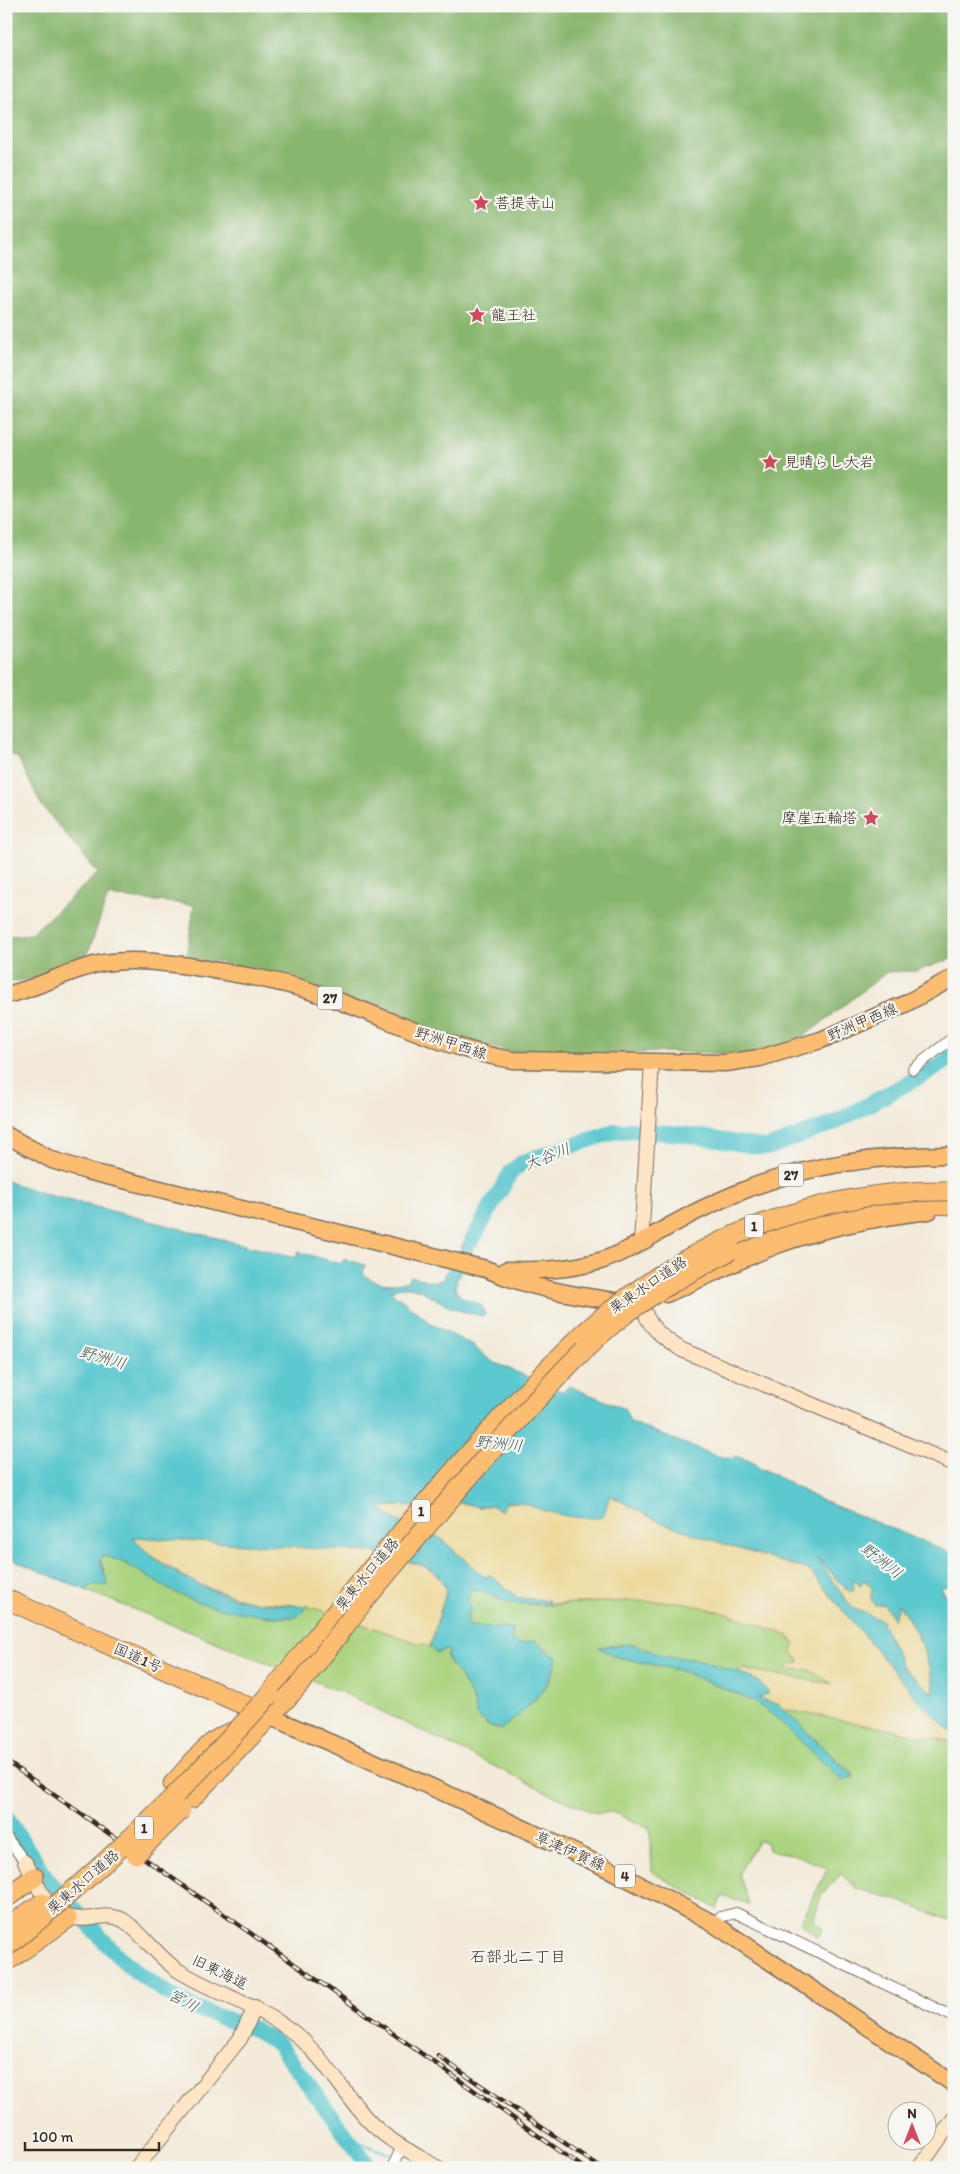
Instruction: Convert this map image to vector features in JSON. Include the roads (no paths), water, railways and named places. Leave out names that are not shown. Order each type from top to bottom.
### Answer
[{"type":"highway","name":"栗東水口道路","points":[[6,1947],[98,1871],[212,1760],[480,1441],[536,1379],[602,1316],[682,1260],[756,1225],[802,1210],[882,1194],[954,1190]]},
{"type":"highway","name":"栗東水口道路","points":[[269,1716],[304,1680],[341,1629],[485,1457],[596,1339],[643,1301],[731,1250],[761,1237],[809,1222],[870,1207],[954,1206]]},
{"type":"highway","name":"国道1号","points":[[6,1599],[269,1716]]},
{"type":"highway","name":"1","points":[[6,1928],[70,1880],[173,1784],[208,1747],[225,1734],[248,1727],[269,1716]]},
{"type":"highway","name":"1","points":[[6,1951],[84,1899],[157,1834],[269,1716]]},
{"type":"highway","points":[[6,1898],[30,1869]]},
{"type":"highway","points":[[6,1962],[72,1919]]},
{"type":"main road","name":"野洲甲西線","points":[[6,995],[103,963],[170,963],[233,973],[300,988],[480,1055],[513,1060],[725,1063],[782,1052],[821,1040],[905,1004],[954,977]]},
{"type":"main road","name":"27","points":[[6,1135],[52,1160],[87,1172],[445,1259],[579,1297],[643,1304]]},
{"type":"main road","name":"27","points":[[479,1268],[547,1271],[567,1269],[601,1261],[641,1243],[678,1221],[736,1193],[792,1174],[848,1161],[914,1155],[954,1155]]},
{"type":"main road","points":[[643,1304],[736,1262],[808,1235],[903,1214],[954,1206]]},
{"type":"main road","name":"草津伊賀線","points":[[269,1716],[629,1878],[714,1924],[954,2084]]},
{"type":"street","points":[[913,1070],[954,1037]]},
{"type":"street","points":[[641,1243],[652,1062]]},
{"type":"street","points":[[643,1304],[644,1313],[652,1326],[682,1350],[954,1464]]},
{"type":"street","points":[[6,1837],[30,1869],[54,1912],[72,1919]]},
{"type":"street","points":[[714,1924],[720,1917],[736,1914],[954,2017]]},
{"type":"street","name":"旧東海道","points":[[72,1919],[114,1916],[124,1921],[158,1955],[178,1970],[285,2026],[308,2046],[366,2118],[382,2133],[438,2168]]},
{"type":"street","points":[[136,2168],[240,2039],[254,2011]]},
{"type":"street","points":[[919,2168],[954,2118]]},
{"type":"street","points":[[392,2168],[402,2147]]},
{"type":"water","name":"野洲川","points":[[6,1181],[45,1194],[295,1258],[299,1252],[341,1264],[344,1259],[365,1265],[363,1274],[373,1281],[384,1284],[408,1281],[410,1276],[435,1282],[442,1280],[473,1227],[475,1228],[480,1220],[484,1223],[480,1230],[482,1231],[458,1277],[455,1288],[461,1297],[482,1306],[485,1315],[481,1316],[458,1310],[417,1289],[400,1287],[390,1291],[432,1324],[473,1346],[491,1361],[563,1392],[569,1386],[625,1409],[630,1422],[713,1455],[733,1459],[734,1456],[753,1462],[760,1470],[765,1470],[818,1499],[954,1554],[954,1585],[940,1587],[954,1611],[954,1734],[920,1702],[809,1570],[660,1522],[610,1495],[603,1517],[596,1518],[567,1516],[512,1502],[505,1502],[501,1511],[492,1505],[479,1507],[460,1502],[379,1507],[394,1519],[440,1538],[484,1577],[490,1575],[518,1598],[548,1600],[551,1604],[510,1603],[472,1588],[467,1601],[471,1610],[466,1616],[468,1626],[513,1629],[511,1640],[520,1644],[535,1641],[557,1658],[554,1670],[543,1690],[527,1707],[500,1730],[498,1727],[485,1725],[487,1721],[485,1719],[482,1721],[476,1714],[474,1701],[459,1675],[450,1664],[447,1655],[450,1651],[446,1650],[437,1653],[430,1647],[447,1589],[437,1574],[422,1565],[371,1552],[133,1537],[143,1548],[170,1569],[202,1586],[235,1598],[279,1605],[308,1606],[297,1617],[250,1614],[203,1604],[165,1587],[113,1558],[103,1556],[100,1560],[108,1585],[91,1586],[85,1590],[6,1557]],"holes":[[[816,1558],[843,1586],[852,1592],[854,1590],[853,1579],[861,1586],[863,1579],[872,1587],[871,1599],[875,1605],[884,1604],[894,1620],[898,1604],[911,1623],[925,1654],[934,1688],[933,1693],[903,1668],[881,1620],[852,1608]]]},
{"type":"water","points":[[632,1644],[666,1657],[693,1658],[738,1672],[760,1682],[769,1693],[758,1698],[779,1705],[854,1777],[842,1780],[771,1713],[751,1700],[682,1671],[613,1656],[599,1647]]},
{"type":"waterway","name":"大谷川","points":[[472,1240],[511,1172],[523,1162],[614,1132],[632,1130],[682,1134],[767,1148],[834,1123],[934,1069],[954,1055]]},
{"type":"waterway","name":"宮川","points":[[6,1817],[50,1883],[118,1956],[134,1970],[159,1988],[193,2008],[254,2029],[279,2045],[370,2168]]},
{"type":"waterway","points":[[347,2138],[395,2156]]},
{"type":"waterway","points":[[400,2159],[416,2168]]},
{"type":"railway","points":[[6,1761],[584,2168]]},
{"type":"railway","points":[[438,2056],[601,2168]]},
{"type":"place","name":"菩提寺山","points":[[481,203]]},
{"type":"place","name":"龍王社","points":[[477,315]]},
{"type":"place","name":"見晴らし大岩","points":[[770,462]]},
{"type":"place","name":"摩崖五輪塔","points":[[871,818]]},
{"type":"district","name":"石部北二丁目","points":[[518,1956]]}]
